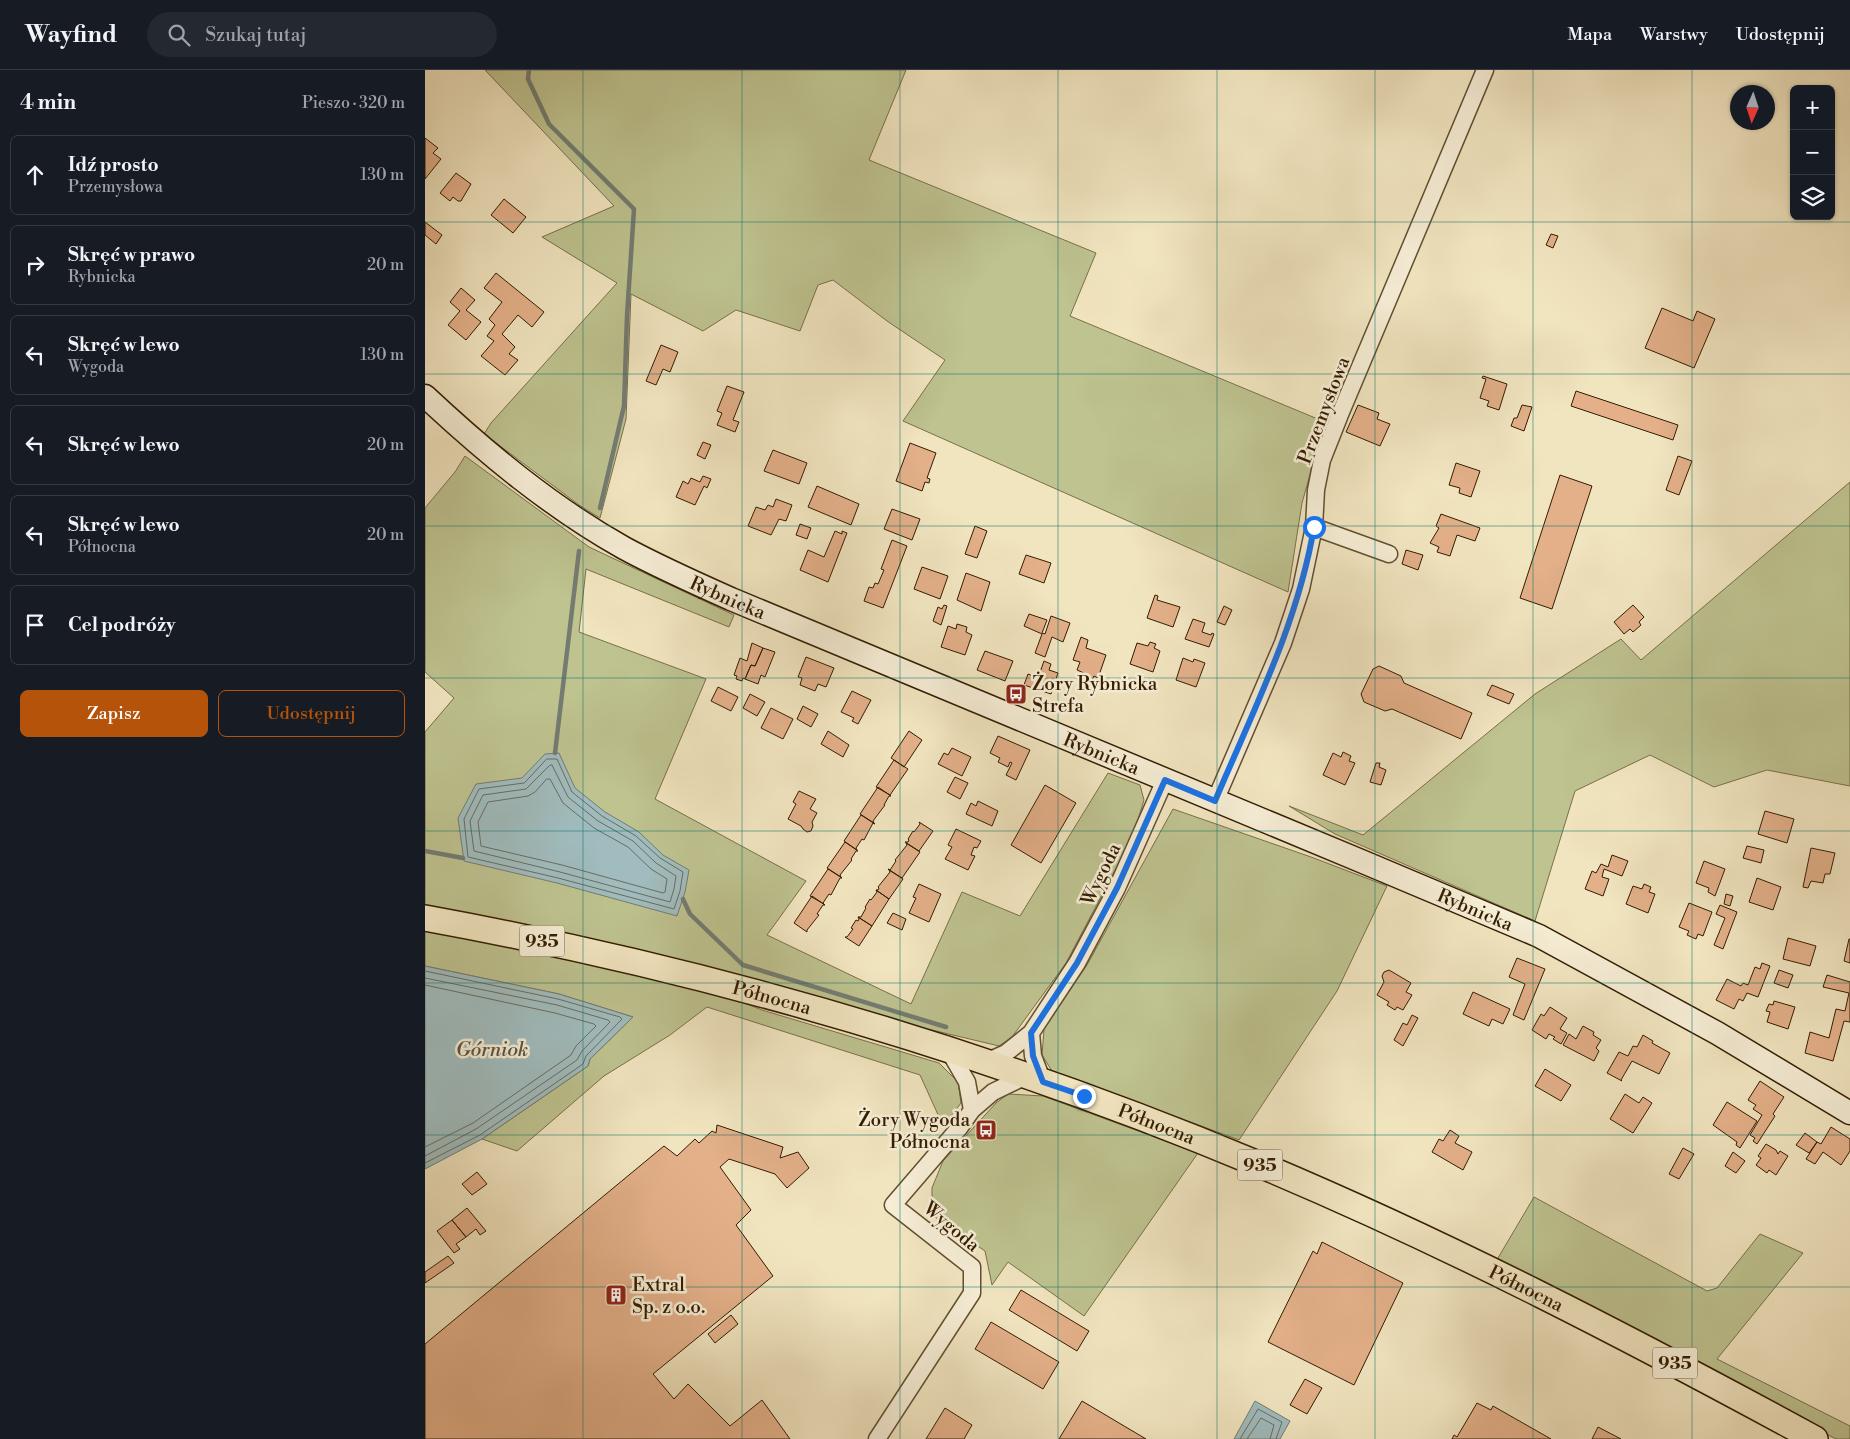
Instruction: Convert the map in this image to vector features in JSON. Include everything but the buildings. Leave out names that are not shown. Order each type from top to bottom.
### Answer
[{"type":"main road","name":"Północna","points":[[425,918],[581,949],[837,1015],[987,1062],[1172,1129],[1257,1163],[1412,1232],[1551,1299],[1677,1364],[1815,1439]]},
{"type":"street","name":"Przemysłowa","points":[[1215,801],[1283,643],[1301,589],[1314,527],[1316,490],[1322,460],[1485,70]]},
{"type":"street","name":"Rybnicka","points":[[425,396],[477,445],[535,490],[582,523],[623,548],[667,571],[1539,936],[1717,1033],[1850,1113]]},
{"type":"street","points":[[1314,527],[1389,554]]},
{"type":"street","name":"Wygoda","points":[[987,1062],[1012,1048],[1031,1033],[1077,963],[1117,888],[1165,780]]},
{"type":"street","points":[[1031,1033],[1035,1079]]},
{"type":"street","points":[[948,1049],[967,1082],[972,1110]]},
{"type":"street","name":"Wygoda","points":[[877,1439],[972,1293],[971,1267],[893,1205],[960,1127],[972,1110],[993,1092],[1035,1079]]},
{"type":"green space","points":[[485,70],[906,70],[869,160],[1096,253],[1070,316],[1325,422],[1302,503],[1288,592],[903,421],[945,360],[887,321],[833,280],[818,285],[800,331],[736,310],[703,331],[631,294],[626,419],[600,518],[579,505],[484,434],[491,423],[617,283],[542,237],[614,206]]},
{"type":"green space","points":[[465,456],[589,547],[734,615],[729,627],[586,569],[579,632],[706,679],[655,799],[806,881],[767,935],[911,1004],[962,892],[1020,916],[1108,773],[1140,785],[1144,800],[1133,836],[1066,963],[1012,1037],[999,1046],[425,909],[425,732],[454,698],[425,672],[425,508],[455,472]]},
{"type":"green space","points":[[1850,482],[1850,786],[1767,770],[1714,787],[1650,755],[1575,791],[1535,921],[1335,834],[1289,806],[1363,835],[1535,694],[1621,639],[1641,660]]},
{"type":"green space","points":[[1173,809],[1311,857],[1387,886],[1337,991],[1239,1140],[1052,1071],[1042,1055],[1044,1029],[1087,965]]},
{"type":"green space","points":[[425,927],[717,992],[762,1010],[939,1063],[958,1082],[961,1103],[948,1120],[940,1119],[920,1075],[707,1007],[670,1035],[604,1076],[517,1151],[482,1139],[588,1066],[590,1059],[633,1017],[559,994],[425,966]]},
{"type":"green space","points":[[1008,1094],[1043,1096],[1198,1153],[1084,1316],[1008,1262],[992,1285],[985,1251],[932,1215],[932,1188],[943,1161],[996,1103]]},
{"type":"green space","points":[[1534,1197],[1707,1291],[1717,1288],[1760,1234],[1803,1253],[1717,1359],[1850,1426],[1850,1439],[1836,1439],[1498,1263],[1498,1258]]},
{"type":"water","points":[[559,753],[575,788],[605,812],[639,832],[663,855],[689,870],[685,892],[677,916],[557,883],[464,861],[458,818],[476,784],[522,778],[545,754]]},
{"type":"water","name":"Górniok","points":[[425,966],[559,994],[633,1017],[590,1059],[588,1066],[482,1139],[425,1169]]},
{"type":"water","points":[[1255,1401],[1290,1421],[1280,1439],[1234,1439]]},
{"type":"waterway","points":[[529,70],[528,79],[549,124],[634,209],[627,316],[624,406],[600,508]]},
{"type":"waterway","points":[[555,753],[579,551]]},
{"type":"waterway","points":[[425,851],[463,858]]},
{"type":"waterway","points":[[683,899],[690,914],[743,965],[946,1027]]},
{"type":"place","name":"Żory Rybnicka Strefa","points":[[1016,694]]},
{"type":"place","name":"Żory Wygoda Północna","points":[[986,1130]]},
{"type":"place","name":"Extral Sp. z o.o.","points":[[616,1295]]},
{"type":"route","points":[[1084,1096],[1043,1082],[1033,1056],[1031,1033],[1077,963],[1117,888],[1165,780],[1215,801],[1283,643],[1301,589],[1314,527]]}]
